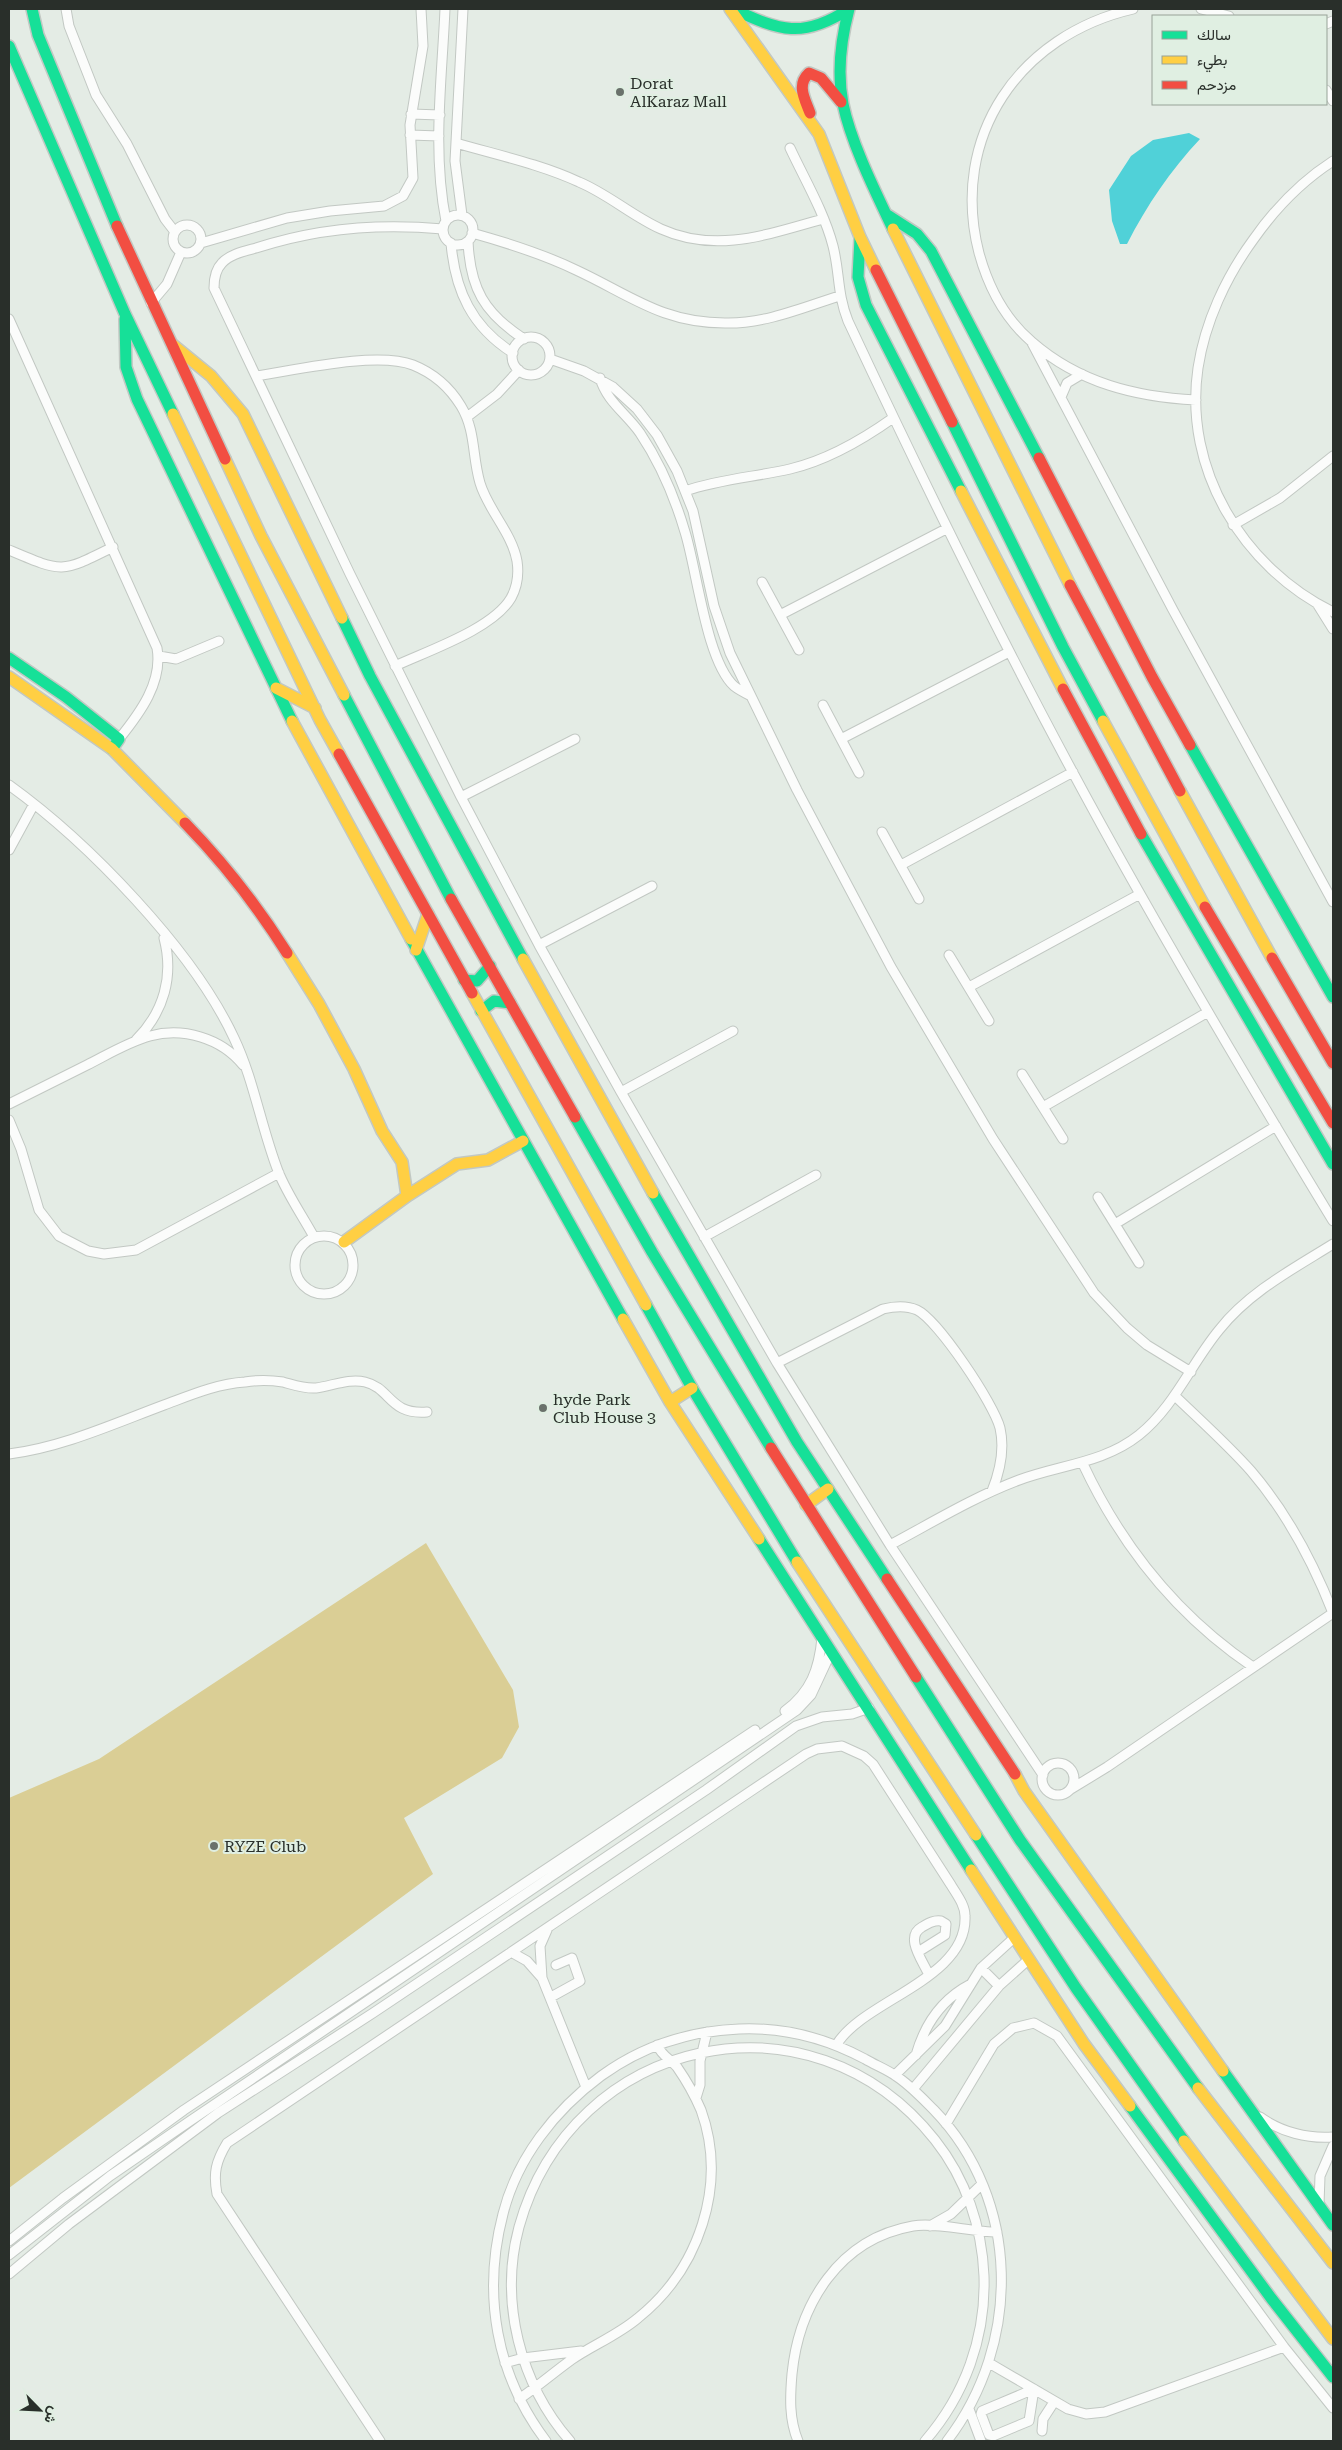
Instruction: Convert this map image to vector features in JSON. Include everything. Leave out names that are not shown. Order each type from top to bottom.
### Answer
[{"type":"main road","points":[[32,9],[38,35],[151,303],[266,545],[446,891],[652,1252],[806,1505],[1020,1840],[1192,2080],[1333,2263]]},
{"type":"main road","points":[[732,9],[773,26],[800,30],[826,23],[849,9]]},
{"type":"main road","points":[[732,9],[755,47],[819,134]]},
{"type":"main road","points":[[849,9],[841,46],[840,75],[843,104],[853,136],[886,214],[967,381],[1094,634],[1268,951],[1333,1064]]},
{"type":"main road","points":[[9,46],[125,314],[315,708],[481,1011],[692,1388],[816,1594],[1076,1988],[1167,2118],[1333,2339]]},
{"type":"main road","points":[[843,104],[823,78],[814,74],[805,78],[801,87],[802,92],[860,237],[1068,655],[1205,906],[1333,1123]]},
{"type":"main road","points":[[886,214],[917,234],[931,251],[1152,677],[1333,997]]},
{"type":"main road","points":[[860,237],[858,277],[866,305],[1022,611],[1174,894],[1333,1164]]},
{"type":"main road","points":[[125,314],[126,367],[137,399],[276,688],[341,815],[670,1402],[869,1708],[1028,1960],[1113,2083],[1271,2298],[1333,2377]]},
{"type":"main road","points":[[172,344],[206,370],[226,391],[243,414],[370,676],[575,1055],[754,1367],[828,1489],[1008,1762],[1024,1791],[1333,2225]]},
{"type":"main road","points":[[9,658],[66,697],[119,738],[112,749]]},
{"type":"main road","points":[[9,677],[112,749],[157,792],[210,849],[273,931],[320,1004],[354,1069],[382,1131],[402,1162],[407,1196]]},
{"type":"main road","points":[[276,688],[315,708]]},
{"type":"main road","points":[[416,950],[428,914]]},
{"type":"main road","points":[[464,980],[477,981],[487,972],[490,966]]},
{"type":"main road","points":[[481,1011],[485,1005],[497,999],[510,1003]]},
{"type":"main road","points":[[344,1242],[407,1196],[458,1164],[488,1160],[523,1141]]},
{"type":"main road","points":[[670,1402],[692,1388]]},
{"type":"main road","points":[[806,1505],[828,1489]]},
{"type":"main road","points":[[800,1604],[816,1594]]},
{"type":"main road","points":[[945,1829],[984,1851]]},
{"type":"street","points":[[66,9],[69,26],[96,95],[127,144],[165,219],[175,232],[174,243],[181,252]]},
{"type":"street","points":[[181,252],[193,252],[201,243],[287,218],[330,210],[384,206],[394,202],[406,192],[413,178],[410,135],[411,114],[422,60],[424,31],[421,9]]},
{"type":"street","points":[[445,9],[439,136],[439,175],[444,235],[451,243],[458,286],[470,313],[489,336],[513,353]]},
{"type":"street","points":[[462,215],[456,174],[456,143],[463,9]]},
{"type":"street","points":[[1133,9],[1109,14],[1082,25],[1060,38],[1037,55],[1015,79],[998,103],[986,129],[977,157],[972,186],[972,215],[984,271],[996,298],[1012,322],[1032,343],[1082,374],[1109,387],[1138,395],[1196,400]]},
{"type":"street","points":[[1201,9],[1225,15]]},
{"type":"street","points":[[411,114],[440,115]]},
{"type":"street","points":[[410,135],[439,136]]},
{"type":"street","points":[[456,143],[577,181],[610,198],[660,229],[696,240],[740,241],[823,219]]},
{"type":"street","points":[[790,148],[823,219],[833,246],[839,296],[848,321],[946,529],[1009,652],[1140,894],[1333,1221]]},
{"type":"street","points":[[1333,161],[1305,182],[1277,209],[1248,246],[1228,279],[1205,336],[1198,367],[1196,400],[1198,433],[1206,465],[1217,496],[1233,525],[1251,550],[1272,572],[1318,605],[1333,612]]},
{"type":"street","points":[[444,225],[450,216],[462,215],[471,222],[470,237],[473,280],[484,303],[502,323],[524,339]]},
{"type":"street","points":[[444,225],[340,229],[288,239],[229,257],[217,270],[214,288],[395,666],[461,797],[539,946],[620,1092],[777,1363],[890,1544],[1043,1775],[1044,1788],[1052,1794],[1062,1795],[1107,1767],[1333,1613],[1310,1560],[1274,1500],[1228,1446],[1175,1396]]},
{"type":"street","points":[[175,232],[180,228],[193,226],[201,236],[201,243]]},
{"type":"street","points":[[451,243],[457,244],[470,237],[556,261],[638,304],[681,319],[726,324],[749,322],[772,318],[839,296]]},
{"type":"street","points":[[151,303],[167,284],[181,252]]},
{"type":"street","points":[[9,320],[155,640],[159,656],[157,674],[148,697],[119,738]]},
{"type":"street","points":[[535,338],[545,344],[550,359],[540,373],[529,375],[515,366],[513,353],[519,342],[524,339],[535,338]]},
{"type":"street","points":[[1032,343],[1173,610],[1333,902]]},
{"type":"street","points":[[550,359],[600,378],[626,398],[649,423],[686,491],[699,533],[708,579],[722,631],[751,696],[834,862],[891,967],[941,1054],[1040,1212],[1103,1304],[1147,1345],[1191,1372]]},
{"type":"street","points":[[256,376],[369,360],[398,361],[412,364],[435,378],[454,395],[467,417],[474,438],[480,482],[514,549],[517,573],[516,584],[506,606],[488,622],[395,666]]},
{"type":"street","points":[[467,417],[497,394],[519,370]]},
{"type":"street","points":[[1061,397],[1068,383],[1082,374]]},
{"type":"street","points":[[600,378],[607,396],[638,430],[657,460],[681,517],[709,635],[718,659],[728,679],[734,686],[751,696]]},
{"type":"street","points":[[686,491],[719,481],[792,468],[821,459],[862,438],[893,418]]},
{"type":"street","points":[[1233,525],[1280,498],[1333,456]]},
{"type":"street","points":[[780,615],[946,529]]},
{"type":"street","points":[[9,550],[47,566],[64,568],[79,564],[113,547]]},
{"type":"street","points":[[697,581],[708,579]]},
{"type":"street","points":[[762,582],[798,650]]},
{"type":"street","points":[[1318,605],[1333,629]]},
{"type":"street","points":[[159,656],[176,659],[219,641]]},
{"type":"street","points":[[841,739],[1009,652]]},
{"type":"street","points":[[823,705],[859,773]]},
{"type":"street","points":[[461,797],[575,740]]},
{"type":"street","points":[[901,865],[1073,772]]},
{"type":"street","points":[[9,785],[34,804],[103,867],[164,934],[214,999],[249,1072],[279,1173],[314,1237]]},
{"type":"street","points":[[9,850],[34,804]]},
{"type":"street","points":[[882,832],[919,899]]},
{"type":"street","points":[[539,946],[652,886]]},
{"type":"street","points":[[968,987],[1140,894]]},
{"type":"street","points":[[134,1042],[153,1020],[165,992],[169,963],[164,934]]},
{"type":"street","points":[[949,954],[989,1021]]},
{"type":"street","points":[[1043,1106],[1208,1012]]},
{"type":"street","points":[[620,1092],[733,1031]]},
{"type":"street","points":[[9,1104],[134,1042],[165,1033],[197,1036],[226,1050],[249,1072]]},
{"type":"street","points":[[1022,1074],[1063,1140]]},
{"type":"street","points":[[9,1120],[21,1149],[39,1210],[59,1236],[88,1251],[104,1254],[136,1250],[279,1173]]},
{"type":"street","points":[[1115,1224],[1276,1126]]},
{"type":"street","points":[[704,1237],[816,1175]]},
{"type":"street","points":[[1098,1197],[1139,1262]]},
{"type":"street","points":[[329,1236],[344,1242],[353,1260],[353,1270],[350,1279],[344,1287],[335,1292],[315,1293],[306,1288],[299,1280],[295,1266],[298,1251],[314,1237],[329,1236]]},
{"type":"street","points":[[890,1544],[992,1491],[1042,1473],[1083,1464],[1133,1440],[1147,1428],[1175,1396],[1204,1349],[1237,1310],[1262,1289],[1333,1244]]},
{"type":"street","points":[[777,1363],[883,1309],[900,1306],[918,1310],[932,1322],[979,1386],[996,1413],[1002,1445],[998,1476],[992,1491]]},
{"type":"street","points":[[9,1454],[55,1445],[209,1388],[246,1381],[271,1381],[315,1388],[351,1381],[363,1381],[380,1389],[399,1407],[412,1412],[427,1412]]},
{"type":"street","points":[[1083,1464],[1116,1527],[1158,1584],[1208,1634],[1253,1667]]},
{"type":"street","points":[[9,2241],[63,2198],[184,2110],[793,1704],[804,1694],[813,1680],[822,1638]]},
{"type":"street","points":[[9,2255],[110,2176],[190,2120],[797,1710],[811,1695],[831,1652]]},
{"type":"street","points":[[9,2274],[69,2224],[218,2113],[373,2013],[796,1726],[822,1717],[852,1714],[869,1708]]},
{"type":"street","points":[[380,2441],[217,2194],[214,2176],[217,2158],[227,2143],[806,1754],[817,1749],[842,1746],[859,1752],[873,1764],[963,1904],[965,1917],[963,1935],[948,1959],[929,1975],[854,2024],[837,2044]]},
{"type":"street","points":[[1043,1775],[1045,1770],[1054,1764],[1065,1765],[1073,1773],[1074,1778],[1071,1789]]},
{"type":"street","points":[[542,1978],[540,1946],[549,1926]]},
{"type":"street","points":[[896,2075],[945,2026],[981,1968],[1014,1938]]},
{"type":"street","points":[[511,1952],[527,1961],[542,1978],[586,2087]]},
{"type":"street","points":[[918,1952],[929,1975]]},
{"type":"street","points":[[551,1997],[580,1981],[572,1958],[556,1965]]},
{"type":"street","points":[[912,2089],[999,1986],[1028,1960]]},
{"type":"street","points":[[981,1968],[999,1986]]},
{"type":"street","points":[[916,2055],[928,2024],[953,1994],[971,1984]]},
{"type":"street","points":[[946,2124],[994,2044],[1013,2028],[1034,2023],[1057,2036],[1070,2050],[1284,2347],[1333,2408]]},
{"type":"street","points":[[546,2441],[519,2399],[504,2363],[496,2329],[493,2290],[497,2235],[505,2205],[517,2176],[532,2148],[551,2122],[586,2087],[615,2066],[657,2046],[707,2032],[748,2028],[770,2029],[806,2035],[837,2044],[896,2075],[946,2124],[968,2156],[982,2184],[997,2232],[1002,2274],[1001,2304],[989,2363],[969,2410],[947,2441]]},
{"type":"street","points":[[696,2098],[700,2085],[702,2052],[707,2032]]},
{"type":"street","points":[[519,2399],[586,2350],[619,2332],[657,2301],[687,2261],[698,2239],[711,2191],[709,2143],[696,2098],[676,2066],[668,2060],[657,2046]]},
{"type":"street","points":[[570,2441],[549,2414],[535,2389],[523,2358],[512,2298],[512,2268],[516,2238],[524,2209],[536,2181],[556,2149],[590,2109],[614,2090],[668,2060],[702,2052],[756,2048],[783,2050],[810,2056],[861,2076],[898,2102],[924,2126],[946,2155],[969,2197],[979,2232],[984,2263],[982,2322],[965,2378],[952,2404],[925,2441]]},
{"type":"street","points":[[1255,2113],[1290,2132],[1316,2137],[1333,2137]]},
{"type":"street","points":[[1319,2207],[1320,2176],[1333,2146]]},
{"type":"street","points":[[930,2226],[951,2214],[982,2184]]},
{"type":"street","points":[[798,2441],[790,2415],[790,2393],[796,2344],[809,2307],[823,2284],[837,2267],[873,2241],[914,2226],[997,2232]]},
{"type":"street","points":[[989,2363],[1054,2402],[1086,2414],[1105,2412],[1284,2347]]},
{"type":"street","points":[[504,2363],[523,2358],[586,2350]]},
{"type":"street","points":[[1034,2389],[1029,2421],[993,2436],[989,2435],[981,2414],[982,2411],[1034,2389]]},
{"type":"street","points":[[1042,2431],[1043,2419],[1054,2402]]},
{"type":"street","points":[[969,2410],[980,2441]]},
{"type":"shaded area","name":"RYZE Club","points":[[426,1543],[513,1690],[519,1727],[502,1758],[404,1818],[433,1874],[9,2188],[9,1798],[99,1759]]},
{"type":"water","points":[[1189,133],[1200,139],[1160,189],[1127,244],[1120,244],[1112,221],[1109,190],[1131,156],[1153,140]]},
{"type":"traffic: fast","points":[[32,9],[38,35],[117,226]]},
{"type":"traffic: fast","points":[[733,9],[778,27],[791,28],[818,25],[833,19],[849,9]]},
{"type":"traffic: fast","points":[[849,9],[841,56],[840,80],[843,104],[858,151],[893,229]]},
{"type":"traffic: fast","points":[[9,46],[125,314],[173,414]]},
{"type":"traffic: fast","points":[[886,214],[917,234],[931,251],[1039,458]]},
{"type":"traffic: fast","points":[[860,238],[858,277],[866,305],[961,491]]},
{"type":"traffic: fast","points":[[125,319],[126,367],[137,399],[292,721]]},
{"type":"traffic: fast","points":[[952,422],[1063,647],[1103,721]]},
{"type":"traffic: fast","points":[[342,618],[370,676],[523,959]]},
{"type":"traffic: fast","points":[[9,658],[66,697],[119,739],[112,749]]},
{"type":"traffic: fast","points":[[344,695],[451,899]]},
{"type":"traffic: fast","points":[[1190,745],[1333,997]]},
{"type":"traffic: fast","points":[[1141,834],[1333,1164]]},
{"type":"traffic: fast","points":[[411,939],[623,1319]]},
{"type":"traffic: fast","points":[[464,980],[477,981],[490,966]]},
{"type":"traffic: fast","points":[[481,1011],[494,1001],[510,1003]]},
{"type":"traffic: fast","points":[[575,1117],[652,1252],[771,1448]]},
{"type":"traffic: fast","points":[[653,1193],[797,1442],[887,1579]]},
{"type":"traffic: fast","points":[[646,1305],[692,1388],[797,1562]]},
{"type":"traffic: fast","points":[[759,1539],[971,1870]]},
{"type":"traffic: fast","points":[[916,1677],[1020,1840],[1198,2088]]},
{"type":"traffic: fast","points":[[976,1835],[1076,1988],[1184,2141]]},
{"type":"traffic: fast","points":[[1223,2071],[1333,2225]]},
{"type":"traffic: fast","points":[[1130,2106],[1271,2298],[1333,2377]]},
{"type":"traffic: slow","points":[[730,9],[819,134],[860,237],[876,270]]},
{"type":"traffic: slow","points":[[893,229],[1070,585]]},
{"type":"traffic: slow","points":[[173,345],[211,376],[243,414],[342,618]]},
{"type":"traffic: slow","points":[[173,414],[320,720],[339,754]]},
{"type":"traffic: slow","points":[[225,459],[261,536],[344,695]]},
{"type":"traffic: slow","points":[[961,491],[1063,689]]},
{"type":"traffic: slow","points":[[9,677],[112,749],[185,823]]},
{"type":"traffic: slow","points":[[276,688],[315,708]]},
{"type":"traffic: slow","points":[[292,721],[411,939]]},
{"type":"traffic: slow","points":[[1103,721],[1205,907]]},
{"type":"traffic: slow","points":[[1180,791],[1272,958]]},
{"type":"traffic: slow","points":[[416,950],[428,914]]},
{"type":"traffic: slow","points":[[287,953],[319,1004],[354,1069],[382,1131],[402,1162],[407,1196]]},
{"type":"traffic: slow","points":[[523,959],[653,1193]]},
{"type":"traffic: slow","points":[[472,993],[646,1305]]},
{"type":"traffic: slow","points":[[344,1242],[407,1196],[457,1164],[488,1160],[523,1141]]},
{"type":"traffic: slow","points":[[623,1319],[670,1402],[759,1539]]},
{"type":"traffic: slow","points":[[670,1402],[692,1388]]},
{"type":"traffic: slow","points":[[806,1505],[828,1489]]},
{"type":"traffic: slow","points":[[797,1562],[976,1835]]},
{"type":"traffic: slow","points":[[1015,1774],[1024,1791],[1223,2071]]},
{"type":"traffic: slow","points":[[971,1870],[1084,2044],[1130,2106]]},
{"type":"traffic: slow","points":[[1198,2088],[1333,2263]]},
{"type":"traffic: slow","points":[[1184,2141],[1333,2339]]},
{"type":"traffic: jam","points":[[810,113],[802,87],[809,73],[821,78],[841,102]]},
{"type":"traffic: jam","points":[[117,226],[225,459]]},
{"type":"traffic: jam","points":[[876,270],[952,422]]},
{"type":"traffic: jam","points":[[1039,458],[1152,677],[1190,745]]},
{"type":"traffic: jam","points":[[1070,585],[1180,791]]},
{"type":"traffic: jam","points":[[1063,689],[1141,834]]},
{"type":"traffic: jam","points":[[339,754],[472,993]]},
{"type":"traffic: jam","points":[[185,823],[239,885],[287,953]]},
{"type":"traffic: jam","points":[[451,899],[575,1117]]},
{"type":"traffic: jam","points":[[1205,907],[1333,1123]]},
{"type":"traffic: jam","points":[[1272,958],[1333,1063]]},
{"type":"traffic: jam","points":[[771,1448],[916,1677]]},
{"type":"traffic: jam","points":[[887,1579],[1015,1774]]},
{"type":"place","name":"Dorat AlKaraz Mall","points":[[620,92]]},
{"type":"place","name":"hyde Park Club House 3","points":[[543,1408]]},
{"type":"place","name":"RYZE Club","points":[[214,1846]]}]
